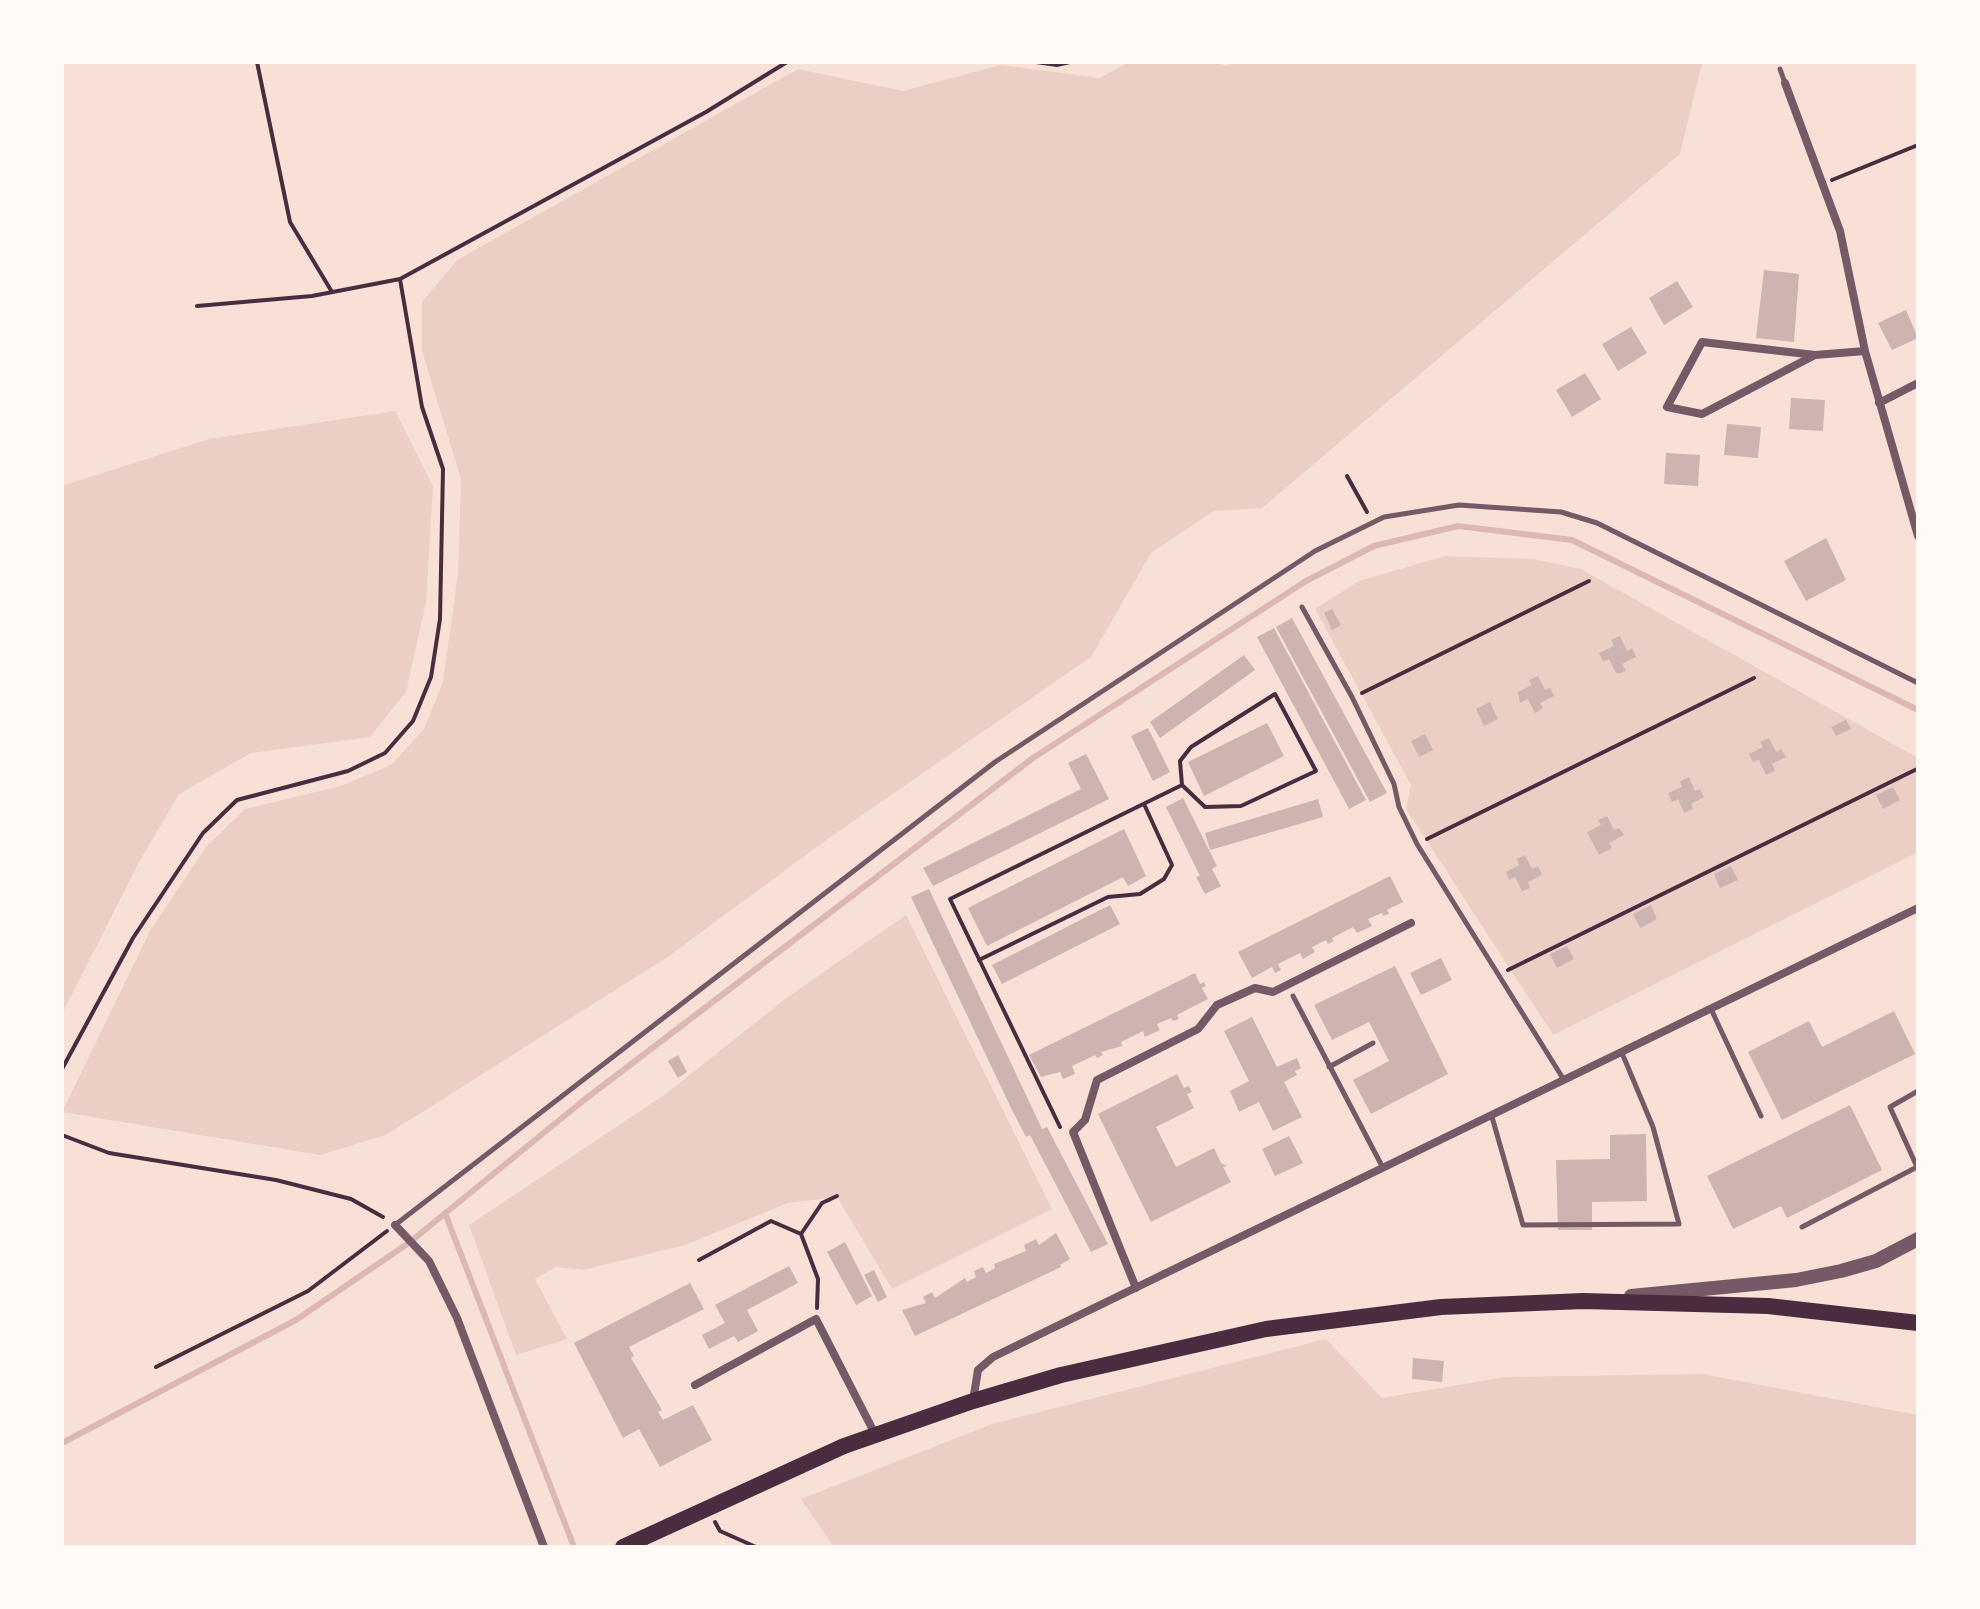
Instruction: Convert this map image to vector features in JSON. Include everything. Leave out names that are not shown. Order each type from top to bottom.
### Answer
[{"type":"main road","points":[[623,1547],[706,1506],[875,1434],[1061,1375],[1266,1329],[1427,1308],[1583,1301],[1768,1306],[1918,1323]]},
{"type":"street","points":[[1785,83],[1840,231],[1865,351],[1918,536]]},
{"type":"street","points":[[1815,355],[1702,414],[1667,407],[1702,342],[1815,355],[1865,351]]},
{"type":"street","points":[[1879,403],[1918,383]]},
{"type":"street","points":[[973,1401],[978,1370],[993,1357],[1918,908]]},
{"type":"street","points":[[1136,1288],[1073,1132],[1085,1120],[1097,1080],[1198,1029],[1217,1005],[1255,988],[1273,992],[1411,923]]},
{"type":"street","points":[[395,1225],[429,1261],[457,1318],[544,1547]]},
{"type":"street","points":[[1583,1301],[1796,1280],[1876,1261],[1918,1239]]},
{"type":"street","points":[[695,1385],[816,1319],[875,1434]]},
{"type":"lane","points":[[1780,69],[1785,83]]},
{"type":"lane","points":[[395,1225],[995,762],[1315,551],[1384,517],[1459,505],[1561,512],[1633,539],[1918,683]]},
{"type":"lane","points":[[1302,607],[1352,697],[1394,784],[1399,807],[1417,844],[1564,1081]]},
{"type":"lane","points":[[1293,996],[1383,1169]]},
{"type":"lane","points":[[1711,1009],[1761,1116]]},
{"type":"lane","points":[[1329,1067],[1373,1043]]},
{"type":"lane","points":[[1492,1117],[1523,1225],[1679,1224],[1653,1127],[1622,1053]]},
{"type":"lane","points":[[1802,1227],[1918,1166],[1890,1107],[1918,1091]]},
{"type":"path","points":[[257,62],[290,222],[332,292]]},
{"type":"path","points":[[197,306],[332,292],[400,279],[706,112],[787,62]]},
{"type":"path","points":[[1036,62],[1070,62]]},
{"type":"path","points":[[1823,183],[1918,145]]},
{"type":"path","points":[[62,1069],[133,938],[203,833],[237,800],[348,771],[385,753],[413,721],[431,677],[440,619],[443,469],[422,407],[400,279]]},
{"type":"path","points":[[1347,476],[1373,522]]},
{"type":"path","points":[[1352,697],[1589,581]]},
{"type":"path","points":[[1417,844],[1754,678]]},
{"type":"path","points":[[1275,694],[1316,771],[1241,806],[1205,807],[1182,785],[1180,761],[1191,747],[1275,694]]},
{"type":"path","points":[[1498,975],[1917,769]]},
{"type":"path","points":[[1073,1132],[1057,1126],[950,899],[1182,785]]},
{"type":"path","points":[[979,960],[1108,897],[1140,894],[1164,879],[1172,865],[1144,804]]},
{"type":"path","points":[[62,1135],[109,1153],[276,1180],[351,1199],[395,1225],[345,1266],[308,1291],[156,1367]]},
{"type":"path","points":[[801,1234],[822,1203],[837,1196]]},
{"type":"path","points":[[699,1260],[771,1221],[801,1234],[818,1279],[816,1319]]},
{"type":"path","points":[[706,1506],[720,1531],[756,1547]]},
{"type":"shaded area","points":[[1129,62],[1217,62],[1225,66],[1238,62],[1702,63],[1680,154],[1262,508],[1214,511],[1151,553],[1091,657],[829,838],[669,956],[386,1135],[320,1155],[62,1112],[150,931],[206,847],[245,809],[341,786],[391,765],[424,729],[443,682],[458,573],[461,479],[422,351],[422,302],[457,260],[798,69],[903,91],[1000,65],[1100,78]]},
{"type":"shaded area","points":[[395,411],[433,487],[426,602],[406,692],[370,737],[251,753],[179,794],[138,864],[62,1014],[62,486],[209,439]]},
{"type":"shaded area","points":[[1445,556],[1534,559],[1581,569],[1918,758],[1918,852],[1553,1035],[1406,809],[1411,785],[1315,609],[1359,581]]},
{"type":"shaded area","points":[[906,915],[1052,1209],[892,1289],[837,1197],[788,1203],[685,1245],[583,1270],[556,1267],[535,1279],[567,1339],[516,1355],[469,1225],[667,1093],[789,996]]},
{"type":"shaded area","points":[[1326,1339],[1382,1398],[1505,1377],[1703,1374],[1918,1415],[1918,1547],[834,1547],[801,1499],[992,1424]]},
{"type":"building","points":[[1764,270],[1799,274],[1794,342],[1756,338]]},
{"type":"building","points":[[1677,281],[1693,307],[1664,325],[1649,298]]},
{"type":"building","points":[[1906,310],[1918,338],[1892,350],[1878,323]]},
{"type":"building","points":[[1631,327],[1647,353],[1618,371],[1602,344]]},
{"type":"building","points":[[1585,373],[1601,399],[1572,417],[1556,390]]},
{"type":"building","points":[[1791,398],[1825,400],[1823,431],[1789,429]]},
{"type":"building","points":[[1727,424],[1761,427],[1758,458],[1724,455]]},
{"type":"building","points":[[1666,453],[1700,455],[1698,486],[1664,484]]},
{"type":"building","points":[[1826,538],[1846,580],[1806,601],[1784,561]]},
{"type":"building","points":[[1332,609],[1341,625],[1332,630],[1324,613]]},
{"type":"building","points":[[1292,618],[1387,793],[1370,802],[1276,627]]},
{"type":"building","points":[[1274,628],[1366,800],[1349,809],[1257,637]]},
{"type":"building","points":[[1620,636],[1627,651],[1632,648],[1636,657],[1622,664],[1626,671],[1616,673],[1609,659],[1603,662],[1599,653],[1614,646],[1611,640]]},
{"type":"building","points":[[1244,655],[1255,670],[1160,738],[1150,722]]},
{"type":"building","points":[[1538,676],[1545,690],[1550,688],[1554,696],[1540,703],[1543,708],[1535,713],[1528,699],[1520,703],[1518,692],[1532,685],[1529,680]]},
{"type":"building","points":[[1490,702],[1498,719],[1484,726],[1476,709]]},
{"type":"building","points":[[1846,720],[1851,729],[1836,736],[1831,727]]},
{"type":"building","points":[[1267,723],[1284,756],[1204,796],[1188,762]]},
{"type":"building","points":[[1148,728],[1170,772],[1153,781],[1131,736]]},
{"type":"building","points":[[1425,734],[1433,750],[1419,757],[1411,741]]},
{"type":"building","points":[[1769,738],[1776,752],[1781,749],[1786,757],[1772,764],[1775,771],[1766,775],[1759,760],[1753,762],[1749,754],[1763,747],[1760,742]]},
{"type":"building","points":[[1086,754],[1109,799],[933,886],[923,868],[1081,789],[1068,763]]},
{"type":"building","points":[[1689,777],[1695,791],[1700,789],[1704,797],[1691,804],[1693,809],[1684,813],[1678,799],[1672,802],[1668,793],[1682,787],[1680,781]]},
{"type":"building","points":[[1893,787],[1900,800],[1883,809],[1876,795]]},
{"type":"building","points":[[1183,798],[1217,866],[1212,869],[1221,886],[1205,894],[1196,877],[1200,876],[1166,807]]},
{"type":"building","points":[[1318,799],[1323,817],[1210,850],[1205,833]]},
{"type":"building","points":[[1607,816],[1614,830],[1619,828],[1624,835],[1609,843],[1612,848],[1599,855],[1587,832],[1601,825],[1598,820]]},
{"type":"building","points":[[1124,829],[1146,876],[1128,886],[1123,877],[987,946],[968,908]]},
{"type":"building","points":[[1525,855],[1532,869],[1538,866],[1542,875],[1528,882],[1530,888],[1522,891],[1515,877],[1509,880],[1506,872],[1519,865],[1517,859]]},
{"type":"building","points":[[1731,866],[1738,880],[1720,888],[1714,874]]},
{"type":"building","points":[[1390,876],[1403,902],[1387,910],[1389,914],[1383,916],[1382,913],[1368,919],[1372,926],[1357,933],[1353,927],[1332,938],[1334,941],[1328,944],[1326,940],[1312,947],[1315,952],[1303,959],[1300,953],[1278,964],[1281,970],[1275,973],[1272,967],[1252,978],[1238,952]]},
{"type":"building","points":[[929,889],[1042,1129],[1047,1127],[1108,1244],[1091,1252],[1030,1135],[1026,1137],[1011,1108],[911,897]]},
{"type":"building","points":[[1110,905],[1120,924],[1002,984],[992,965]]},
{"type":"building","points":[[1651,905],[1657,919],[1640,928],[1633,914]]},
{"type":"building","points":[[1567,946],[1574,959],[1557,968],[1550,954]]},
{"type":"building","points":[[1441,958],[1452,980],[1421,995],[1410,973]]},
{"type":"building","points":[[1395,966],[1448,1074],[1371,1114],[1353,1080],[1389,1061],[1369,1022],[1332,1040],[1314,1005]]},
{"type":"building","points":[[1195,973],[1200,984],[1204,982],[1206,986],[1202,988],[1208,999],[1177,1015],[1179,1019],[1173,1021],[1171,1018],[1157,1024],[1160,1030],[1145,1037],[1143,1031],[1121,1042],[1122,1046],[1072,1066],[1075,1074],[1063,1079],[1060,1072],[1041,1077],[1029,1055]]},
{"type":"building","points":[[1894,1011],[1915,1054],[1782,1120],[1748,1052],[1809,1021],[1822,1047]]},
{"type":"building","points":[[1252,1017],[1277,1067],[1297,1058],[1301,1068],[1295,1071],[1297,1075],[1284,1082],[1302,1117],[1273,1131],[1259,1102],[1239,1112],[1230,1091],[1249,1081],[1224,1031]]},
{"type":"building","points":[[678,1055],[687,1072],[678,1078],[668,1061]]},
{"type":"building","points":[[1177,1074],[1184,1088],[1189,1086],[1192,1092],[1187,1094],[1194,1108],[1156,1127],[1176,1167],[1214,1148],[1221,1163],[1227,1166],[1223,1167],[1231,1182],[1151,1222],[1098,1114]]},
{"type":"building","points":[[1850,1105],[1882,1170],[1787,1218],[1781,1206],[1733,1229],[1707,1176]]},
{"type":"building","points":[[1646,1134],[1647,1201],[1592,1202],[1592,1230],[1558,1230],[1556,1160],[1610,1159],[1610,1135]]},
{"type":"building","points":[[1289,1136],[1303,1163],[1275,1176],[1262,1149]]},
{"type":"building","points":[[1056,1233],[1070,1259],[1061,1267],[915,1336],[902,1310],[926,1303],[923,1297],[932,1292],[935,1298],[965,1278],[967,1282],[976,1277],[974,1271],[983,1267],[986,1273],[995,1268],[994,1264],[1026,1251],[1024,1245],[1036,1239],[1039,1245]]},
{"type":"building","points":[[845,1242],[872,1296],[856,1305],[827,1252]]},
{"type":"building","points":[[789,1266],[798,1283],[747,1310],[758,1331],[738,1342],[734,1336],[709,1349],[702,1335],[725,1323],[715,1305]]},
{"type":"building","points":[[874,1270],[887,1297],[878,1302],[864,1275]]},
{"type":"building","points":[[690,1283],[704,1309],[629,1347],[634,1356],[631,1358],[662,1410],[658,1412],[663,1420],[693,1405],[712,1440],[660,1467],[639,1429],[623,1438],[574,1343]]},
{"type":"building","points":[[1413,1358],[1444,1361],[1442,1382],[1412,1379]]},
{"type":"waterway","points":[[62,1443],[296,1320],[410,1242],[584,1100],[1033,758],[1306,581],[1374,546],[1458,526],[1572,540],[1918,710]]},
{"type":"waterway","points":[[445,1213],[574,1547]]}]
